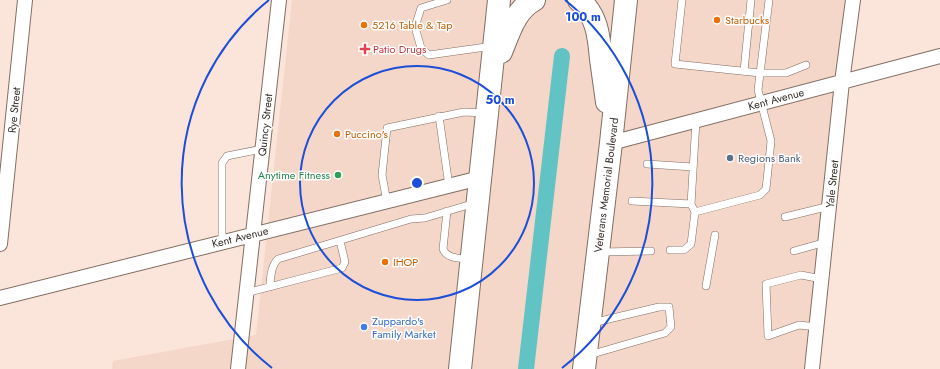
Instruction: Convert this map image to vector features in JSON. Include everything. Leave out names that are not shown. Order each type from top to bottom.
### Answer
[{"type":"main road","points":[[460,369],[499,0]]},
{"type":"main road","points":[[491,78],[514,21],[521,11],[534,0]]},
{"type":"main road","points":[[579,0],[591,13],[598,33],[611,143]]},
{"type":"main road","name":"Veterans Memorial Boulevard","points":[[584,363],[611,143],[626,0]]},
{"type":"street","name":"Rye Street","points":[[0,244],[25,0]]},
{"type":"street","name":"Quincy Street","points":[[238,369],[279,0]]},
{"type":"street","name":"Yale Street","points":[[812,369],[842,82],[854,0]]},
{"type":"street","name":"Kent Avenue","points":[[611,143],[940,56]]},
{"type":"street","name":"Kent Avenue","points":[[0,298],[480,178]]},
{"type":"lane","points":[[447,0],[421,8],[415,27],[422,48],[429,55],[494,45]]},
{"type":"lane","points":[[682,0],[675,64],[760,73],[786,73],[806,65]]},
{"type":"lane","points":[[744,71],[751,0]]},
{"type":"lane","points":[[695,212],[760,194],[766,189],[771,141],[758,90],[769,0]]},
{"type":"lane","points":[[387,202],[382,175],[387,128],[464,112],[487,113]]},
{"type":"lane","points":[[439,116],[449,186]]},
{"type":"lane","points":[[670,250],[684,250],[691,244],[695,212],[691,204],[696,121]]},
{"type":"lane","points":[[222,242],[222,163],[227,156],[262,149]]},
{"type":"lane","points":[[647,164],[693,166]]},
{"type":"lane","points":[[632,201],[691,204]]},
{"type":"lane","points":[[270,287],[270,277],[274,263],[278,259],[410,220],[425,218],[478,203]]},
{"type":"lane","points":[[785,217],[830,206]]},
{"type":"lane","points":[[447,211],[443,249],[445,254],[449,256],[472,259]]},
{"type":"lane","points":[[706,286],[715,235]]},
{"type":"lane","points":[[246,293],[342,268],[345,262],[340,241]]},
{"type":"lane","points":[[794,251],[826,242]]},
{"type":"lane","points":[[598,252],[651,251]]},
{"type":"lane","points":[[817,327],[799,325],[768,336],[766,284],[801,275],[822,279]]},
{"type":"lane","points":[[584,363],[665,333],[671,327],[669,307],[659,307],[589,323]]},
{"type":"shaded area","points":[[292,0],[845,0],[804,369],[112,369],[113,361],[256,335]]},
{"type":"waterway","points":[[526,369],[562,56]]},
{"type":"place","name":"Starbucks","points":[[717,20]]},
{"type":"place","name":"5216 Table & Tap","points":[[364,25]]},
{"type":"place","name":"Patio Drugs","points":[[365,49]]},
{"type":"place","name":"Puccino's","points":[[337,134]]},
{"type":"place","name":"Regions Bank","points":[[730,158]]},
{"type":"place","name":"Anytime Fitness","points":[[338,175]]},
{"type":"place","name":"IHOP","points":[[385,262]]},
{"type":"place","name":"Zuppardo's Family Market","points":[[364,327]]}]
